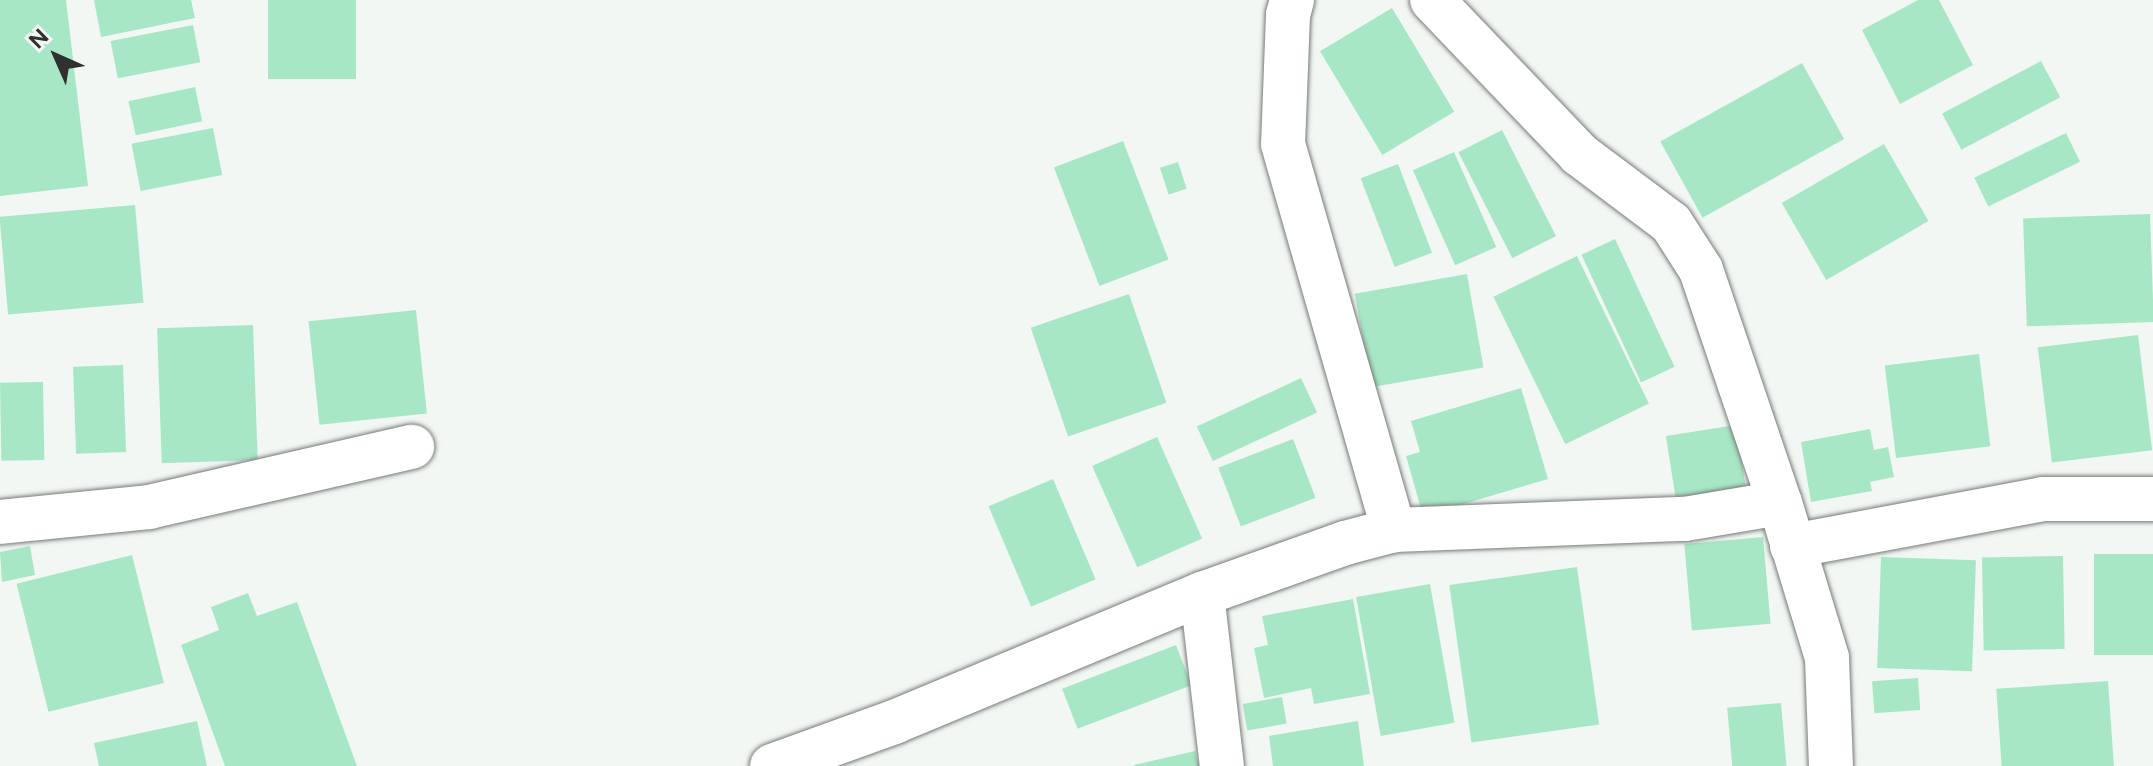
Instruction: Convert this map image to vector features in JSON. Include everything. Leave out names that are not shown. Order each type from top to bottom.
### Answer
[{"type":"street","points":[[1292,0],[1288,15],[1283,144],[1394,530]]},
{"type":"street","points":[[1432,0],[1579,154],[1671,223],[1701,270],[1780,503],[1827,658],[1831,766]]},
{"type":"street","points":[[0,522],[149,507],[412,447]]},
{"type":"street","points":[[1792,546],[2042,499],[2153,499]]},
{"type":"street","points":[[772,766],[894,722],[1202,594],[1345,543],[1394,530],[1685,519],[1780,503]]},
{"type":"street","points":[[1202,594],[1222,766]]},
{"type":"building","points":[[0,0],[66,0],[88,186],[0,196]]},
{"type":"building","points":[[94,0],[191,0],[195,18],[101,37]]},
{"type":"building","points":[[268,0],[356,0],[356,79],[268,79]]},
{"type":"building","points":[[1918,0],[1939,0],[1973,65],[1900,104],[1862,30]]},
{"type":"building","points":[[1392,8],[1454,112],[1382,155],[1320,51]]},
{"type":"building","points":[[193,25],[200,62],[118,78],[111,41]]},
{"type":"building","points":[[2041,61],[2060,97],[1961,150],[1942,114]]},
{"type":"building","points":[[1802,63],[1844,139],[1702,218],[1660,142]]},
{"type":"building","points":[[195,87],[202,121],[136,135],[128,101]]},
{"type":"building","points":[[213,128],[222,175],[141,191],[132,144]]},
{"type":"building","points":[[1502,130],[1556,236],[1512,258],[1458,152]]},
{"type":"building","points":[[2066,133],[2080,162],[1988,206],[1974,178]]},
{"type":"building","points":[[1123,141],[1169,260],[1099,286],[1054,168]]},
{"type":"building","points":[[1884,144],[1928,221],[1826,280],[1782,203]]},
{"type":"building","points":[[1454,152],[1496,247],[1455,265],[1413,170]]},
{"type":"building","points":[[1178,162],[1187,189],[1169,195],[1160,168]]},
{"type":"building","points":[[1398,164],[1432,253],[1395,267],[1361,178]]},
{"type":"building","points":[[135,205],[144,303],[8,314],[0,217]]},
{"type":"building","points":[[2150,214],[2153,322],[2027,326],[2023,218]]},
{"type":"building","points":[[1615,239],[1675,367],[1641,382],[1581,255]]},
{"type":"building","points":[[1577,256],[1649,403],[1565,444],[1493,297]]},
{"type":"building","points":[[1467,274],[1483,368],[1371,387],[1355,294]]},
{"type":"building","points":[[1129,294],[1166,403],[1068,437],[1031,328]]},
{"type":"building","points":[[416,310],[427,413],[319,425],[309,321]]},
{"type":"building","points":[[253,325],[258,460],[162,463],[157,328]]},
{"type":"building","points":[[2138,335],[2152,450],[2052,462],[2038,347]]},
{"type":"building","points":[[1979,354],[1990,446],[1896,458],[1885,366]]},
{"type":"building","points":[[123,365],[126,452],[76,454],[73,367]]},
{"type":"building","points":[[1301,378],[1317,412],[1213,461],[1197,427]]},
{"type":"building","points":[[43,382],[44,460],[1,461],[0,383]]},
{"type":"building","points":[[1521,388],[1548,479],[1423,516],[1406,456],[1420,452],[1411,421]]},
{"type":"building","points":[[1736,425],[1747,492],[1677,503],[1666,436]]},
{"type":"building","points":[[1870,429],[1874,450],[1888,447],[1894,477],[1870,482],[1872,491],[1811,502],[1801,442]]},
{"type":"building","points":[[1157,437],[1202,538],[1137,567],[1092,466]]},
{"type":"building","points":[[1293,439],[1316,498],[1241,526],[1218,468]]},
{"type":"building","points":[[1053,479],[1096,579],[1031,607],[989,506]]},
{"type":"building","points":[[1763,537],[1771,624],[1692,631],[1684,544]]},
{"type":"building","points":[[30,546],[35,575],[2,582],[0,552]]},
{"type":"building","points":[[2094,554],[2153,554],[2153,655],[2094,655]]},
{"type":"building","points":[[132,555],[164,683],[48,712],[17,584]]},
{"type":"building","points":[[2063,556],[2065,649],[1984,650],[1982,557]]},
{"type":"building","points":[[1881,557],[1976,560],[1972,671],[1877,668]]},
{"type":"building","points":[[1577,567],[1599,724],[1471,742],[1449,585]]},
{"type":"building","points":[[1430,584],[1454,723],[1381,736],[1356,597]]},
{"type":"building","points":[[248,593],[257,616],[297,602],[357,766],[225,766],[181,645],[219,630],[211,607]]},
{"type":"building","points":[[1353,599],[1370,694],[1314,704],[1311,688],[1264,698],[1254,648],[1268,645],[1262,616]]},
{"type":"building","points":[[1176,645],[1191,685],[1078,729],[1062,689]]},
{"type":"building","points":[[1918,678],[1920,710],[1874,713],[1872,681]]},
{"type":"building","points":[[2108,681],[2114,766],[2002,766],[1996,689]]},
{"type":"building","points":[[1282,697],[1287,724],[1247,731],[1243,704]]},
{"type":"building","points":[[1781,703],[1786,766],[1732,766],[1727,708]]},
{"type":"building","points":[[197,721],[207,766],[99,766],[94,743]]},
{"type":"building","points":[[1358,721],[1364,766],[1273,766],[1269,736]]},
{"type":"building","points":[[1195,751],[1199,766],[1134,766],[1134,765]]}]
